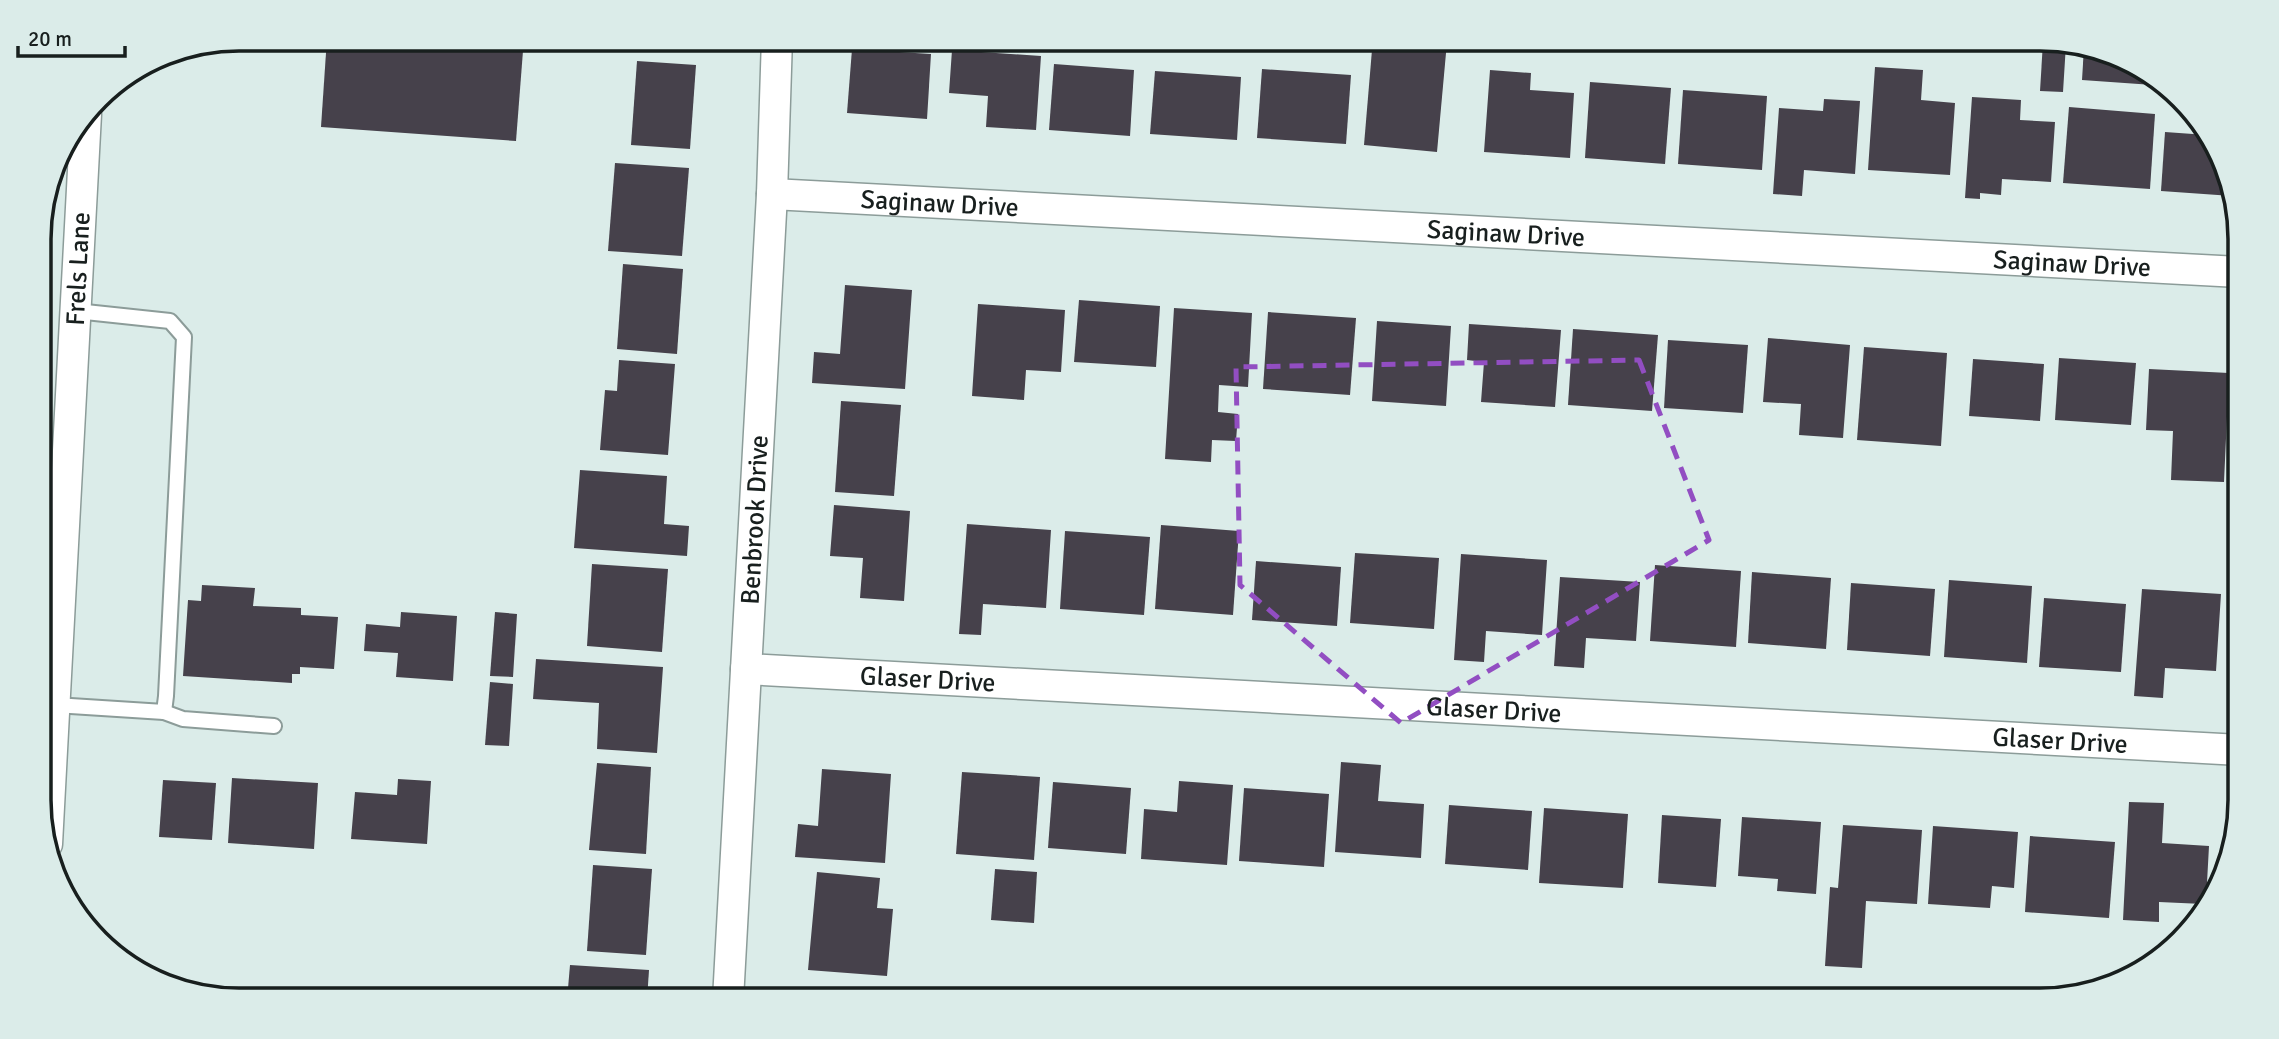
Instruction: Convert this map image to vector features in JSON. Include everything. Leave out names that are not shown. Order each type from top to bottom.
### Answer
[{"type":"street","name":"Benbrook Drive","points":[[729,988],[772,194],[777,51]]},
{"type":"street","name":"Frels Lane","points":[[51,697],[85,129]]},
{"type":"street","name":"Saginaw Drive","points":[[772,194],[2228,271]]},
{"type":"street","name":"Glaser Drive","points":[[746,669],[2228,749]]},
{"type":"lane","points":[[76,312],[170,321],[184,337],[164,712]]},
{"type":"lane","points":[[51,712],[164,712],[183,719],[274,726]]},
{"type":"highlighted area","points":[[1639,360],[1709,540],[1401,723],[1240,585],[1236,367]]},
{"type":"building","points":[[326,51],[523,51],[516,141],[321,127]]},
{"type":"building","points":[[852,51],[931,54],[927,119],[847,113]]},
{"type":"building","points":[[952,51],[1041,56],[1036,130],[986,127],[988,96],[949,93]]},
{"type":"building","points":[[1372,51],[1446,51],[1437,152],[1364,145]]},
{"type":"building","points":[[2042,51],[2065,53],[2063,92],[2040,91]]},
{"type":"building","points":[[2083,56],[2113,65],[2148,85],[2082,80]]},
{"type":"building","points":[[637,61],[696,65],[690,149],[631,145]]},
{"type":"building","points":[[1054,64],[1134,70],[1130,136],[1049,130]]},
{"type":"building","points":[[1875,67],[1923,70],[1921,100],[1955,103],[1950,175],[1868,170]]},
{"type":"building","points":[[1262,69],[1351,75],[1346,144],[1257,138]]},
{"type":"building","points":[[1490,70],[1531,73],[1530,90],[1574,93],[1570,158],[1484,152]]},
{"type":"building","points":[[1155,71],[1241,77],[1237,140],[1150,134]]},
{"type":"building","points":[[1590,82],[1671,88],[1665,164],[1585,158]]},
{"type":"building","points":[[1683,90],[1767,96],[1762,170],[1678,164]]},
{"type":"building","points":[[1972,97],[2021,100],[2020,120],[2055,122],[2051,182],[2002,179],[2001,195],[1980,193],[1980,199],[1965,198]]},
{"type":"building","points":[[1824,99],[1860,101],[1855,174],[1804,170],[1802,196],[1773,194],[1779,108],[1823,111]]},
{"type":"building","points":[[2069,107],[2155,114],[2150,189],[2063,183]]},
{"type":"building","points":[[2165,132],[2196,134],[2214,166],[2223,195],[2161,191]]},
{"type":"building","points":[[615,163],[689,168],[682,256],[608,251]]},
{"type":"building","points":[[623,264],[683,269],[677,354],[617,349]]},
{"type":"building","points":[[845,285],[912,290],[905,389],[812,383],[814,352],[840,354]]},
{"type":"building","points":[[1079,300],[1160,306],[1156,367],[1074,362]]},
{"type":"building","points":[[978,304],[1065,310],[1061,372],[1026,370],[1024,400],[972,396]]},
{"type":"building","points":[[1174,308],[1252,313],[1248,387],[1219,385],[1218,412],[1238,414],[1236,441],[1212,440],[1211,462],[1165,459]]},
{"type":"building","points":[[1268,312],[1356,318],[1350,395],[1263,389]]},
{"type":"building","points":[[1377,321],[1451,326],[1446,406],[1372,401]]},
{"type":"building","points":[[1469,324],[1561,330],[1555,407],[1481,402],[1484,362],[1467,360]]},
{"type":"building","points":[[1573,329],[1658,335],[1652,411],[1568,405]]},
{"type":"building","points":[[1768,338],[1850,345],[1843,438],[1799,435],[1801,404],[1763,402]]},
{"type":"building","points":[[1668,340],[1748,345],[1743,413],[1664,408]]},
{"type":"building","points":[[1864,347],[1947,353],[1941,446],[1857,440]]},
{"type":"building","points":[[2059,358],[2136,363],[2131,425],[2055,420]]},
{"type":"building","points":[[1973,359],[2044,364],[2040,421],[1969,416]]},
{"type":"building","points":[[619,360],[675,364],[668,455],[600,450],[605,390],[617,391]]},
{"type":"building","points":[[2149,369],[2228,373],[2224,482],[2171,480],[2173,431],[2146,430]]},
{"type":"building","points":[[841,401],[901,405],[894,496],[835,492]]},
{"type":"building","points":[[580,470],[667,476],[664,524],[689,526],[687,556],[574,548]]},
{"type":"building","points":[[834,505],[910,511],[904,601],[860,598],[863,558],[830,556]]},
{"type":"building","points":[[967,524],[1051,530],[1046,608],[983,604],[981,635],[959,634]]},
{"type":"building","points":[[1161,525],[1239,531],[1233,615],[1155,609]]},
{"type":"building","points":[[1065,531],[1150,537],[1144,615],[1060,609]]},
{"type":"building","points":[[1355,553],[1439,558],[1434,629],[1350,623]]},
{"type":"building","points":[[1461,554],[1547,560],[1542,635],[1486,631],[1484,662],[1454,660]]},
{"type":"building","points":[[1256,561],[1341,567],[1337,626],[1252,620]]},
{"type":"building","points":[[592,564],[668,569],[662,652],[587,646]]},
{"type":"building","points":[[1655,565],[1741,571],[1736,647],[1650,641]]},
{"type":"building","points":[[1752,572],[1831,578],[1826,649],[1748,643]]},
{"type":"building","points":[[1560,577],[1640,582],[1636,641],[1586,638],[1584,668],[1554,666]]},
{"type":"building","points":[[1949,580],[2032,586],[2027,663],[1944,657]]},
{"type":"building","points":[[1851,583],[1935,589],[1930,656],[1847,650]]},
{"type":"building","points":[[202,585],[255,588],[253,606],[301,608],[301,615],[338,617],[334,669],[300,667],[300,674],[292,674],[292,683],[183,676],[188,600],[201,601]]},
{"type":"building","points":[[2142,589],[2221,594],[2216,671],[2165,668],[2163,698],[2134,696]]},
{"type":"building","points":[[2044,598],[2126,604],[2121,672],[2039,667]]},
{"type":"building","points":[[401,612],[457,616],[453,681],[396,677],[398,653],[364,651],[366,624],[400,627]]},
{"type":"building","points":[[495,612],[517,614],[513,677],[490,676]]},
{"type":"building","points":[[536,659],[663,667],[657,753],[597,749],[599,703],[533,699]]},
{"type":"building","points":[[490,682],[513,684],[509,746],[485,745]]},
{"type":"building","points":[[1341,762],[1381,765],[1378,801],[1424,804],[1421,858],[1335,852]]},
{"type":"building","points":[[597,763],[651,767],[646,854],[589,850]]},
{"type":"building","points":[[822,769],[891,774],[885,863],[795,857],[798,824],[818,826]]},
{"type":"building","points":[[962,772],[1040,777],[1034,860],[956,854]]},
{"type":"building","points":[[232,778],[318,783],[314,849],[228,843]]},
{"type":"building","points":[[398,779],[431,781],[427,844],[351,839],[355,792],[397,795]]},
{"type":"building","points":[[163,780],[216,783],[212,840],[159,837]]},
{"type":"building","points":[[1179,781],[1233,785],[1227,865],[1141,859],[1144,809],[1177,812]]},
{"type":"building","points":[[1053,782],[1131,788],[1126,854],[1048,848]]},
{"type":"building","points":[[1244,788],[1329,794],[1324,867],[1239,861]]},
{"type":"building","points":[[2129,802],[2164,803],[2162,843],[2209,846],[2207,887],[2197,904],[2159,902],[2159,922],[2123,920]]},
{"type":"building","points":[[1449,805],[1532,811],[1528,870],[1445,864]]},
{"type":"building","points":[[1544,808],[1628,814],[1623,888],[1539,883]]},
{"type":"building","points":[[1662,815],[1721,819],[1716,887],[1658,883]]},
{"type":"building","points":[[1742,817],[1821,822],[1816,894],[1777,891],[1778,879],[1738,876]]},
{"type":"building","points":[[1843,825],[1922,830],[1917,904],[1866,901],[1862,968],[1825,966],[1830,887],[1838,888]]},
{"type":"building","points":[[1933,826],[2018,832],[2014,888],[1992,886],[1990,908],[1928,904]]},
{"type":"building","points":[[2030,836],[2115,842],[2109,918],[2025,912]]},
{"type":"building","points":[[593,865],[652,869],[646,955],[587,951]]},
{"type":"building","points":[[995,869],[1037,872],[1034,923],[991,920]]},
{"type":"building","points":[[817,872],[880,878],[877,908],[893,909],[887,976],[808,970]]},
{"type":"building","points":[[570,965],[649,970],[648,988],[568,988]]}]
